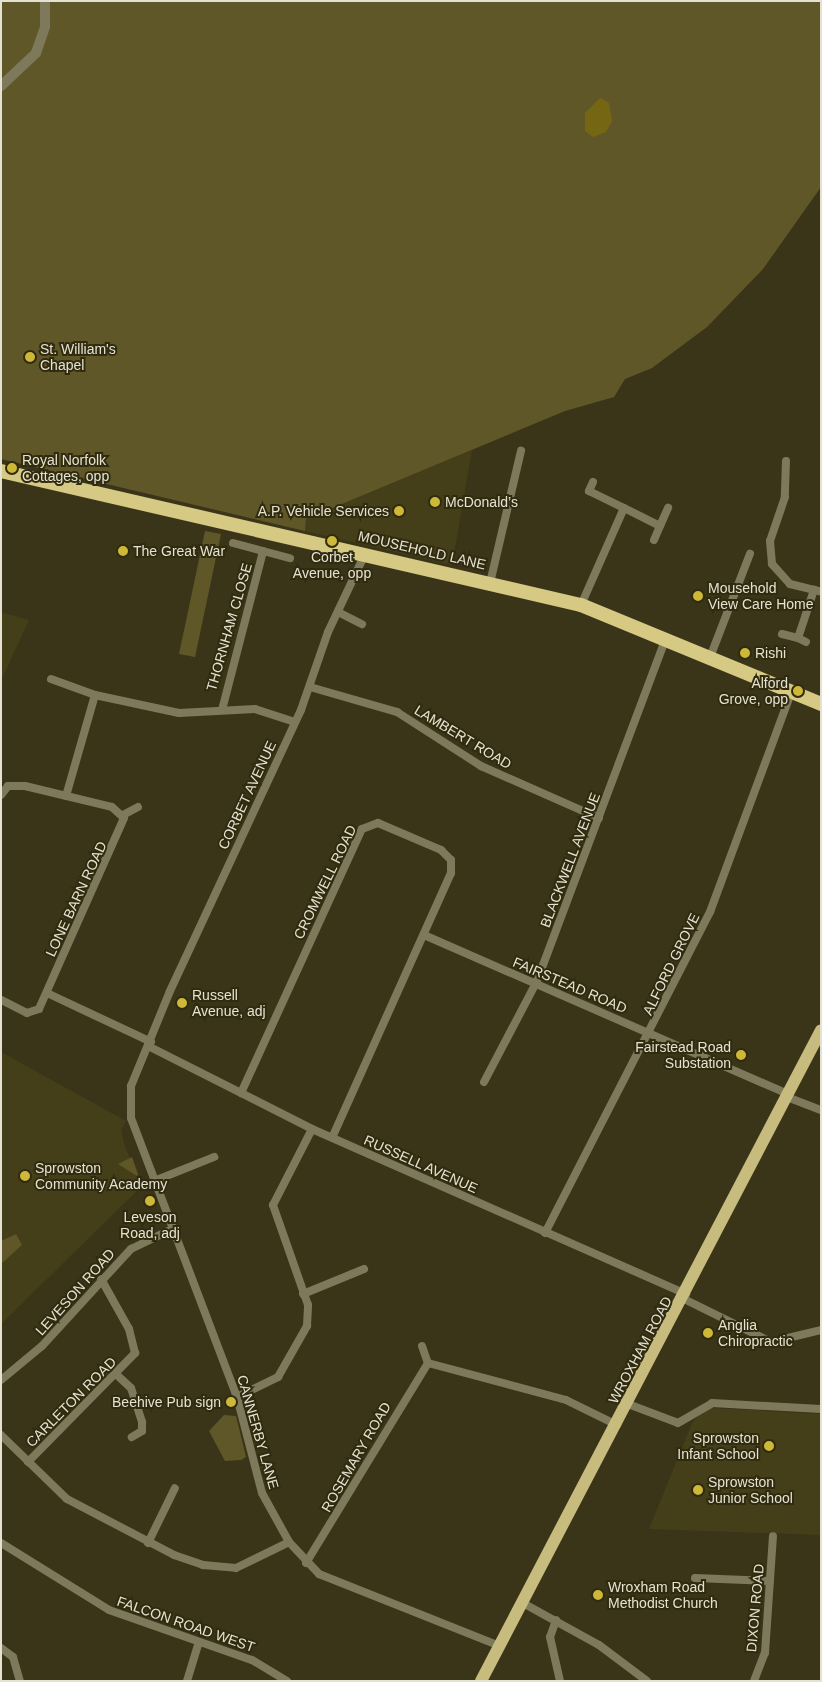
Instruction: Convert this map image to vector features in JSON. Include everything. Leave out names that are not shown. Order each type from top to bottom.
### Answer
[{"type":"highway","name":"MOUSEHOLD LANE","points":[[1,471],[581,605],[709,660],[821,704]]},
{"type":"main road","name":"WROXHAM ROAD","points":[[481,1681],[521,1602],[685,1297],[821,1030]]},
{"type":"street","points":[[1,86],[36,53],[45,27],[45,1]]},
{"type":"street","points":[[490,583],[521,450]]},
{"type":"street","points":[[786,461],[785,497],[770,541],[770,558],[786,581],[817,591],[798,638]]},
{"type":"street","points":[[585,500],[592,482]]},
{"type":"street","points":[[588,491],[660,526]]},
{"type":"street","points":[[581,605],[624,508]]},
{"type":"street","points":[[654,540],[668,508]]},
{"type":"street","name":"THORNHAM CLOSE","points":[[233,543],[290,558]]},
{"type":"street","name":"THORNHAM CLOSE","points":[[222,710],[263,551]]},
{"type":"street","name":"CORBET AVENUE","points":[[151,1045],[174,983],[295,722],[338,612],[365,554]]},
{"type":"street","points":[[709,660],[750,554]]},
{"type":"street","points":[[338,612],[362,624]]},
{"type":"street","points":[[782,634],[806,642]]},
{"type":"street","name":"BLACKWELL AVENUE","points":[[484,1082],[536,984],[665,640]]},
{"type":"street","points":[[51,679],[95,695],[179,713],[255,709],[295,722]]},
{"type":"street","name":"LAMBERT ROAD","points":[[310,687],[397,712],[482,766],[599,818]]},
{"type":"street","name":"ALFORD GROVE","points":[[545,1233],[651,1033],[710,912],[791,693]]},
{"type":"street","points":[[66,796],[95,695]]},
{"type":"street","points":[[1,796],[14,784],[112,807],[123,815],[138,806]]},
{"type":"street","name":"LONE BARN ROAD","points":[[1,1000],[35,1015],[122,830],[123,815]]},
{"type":"street","name":"CROMWELL ROAD","points":[[241,1093],[366,825],[378,823],[441,850],[451,860],[451,873],[332,1138]]},
{"type":"street","name":"FAIRSTEAD ROAD","points":[[424,935],[651,1033],[821,1110]]},
{"type":"street","points":[[47,993],[151,1045]]},
{"type":"street","name":"RUSSELL AVENUE","points":[[151,1045],[312,1129],[685,1297],[772,1342],[821,1330]]},
{"type":"street","name":"CANNERBY LANE","points":[[151,1045],[132,1086],[130,1104],[137,1139],[237,1397],[262,1493],[289,1542],[306,1564],[318,1574],[500,1646]]},
{"type":"street","points":[[237,1397],[278,1377],[307,1326],[304,1294],[273,1205],[312,1129]]},
{"type":"street","points":[[154,1181],[214,1158]]},
{"type":"street","name":"LEVESON ROAD","points":[[1,1380],[42,1346],[101,1280],[136,1245],[172,1229]]},
{"type":"street","points":[[304,1294],[364,1269]]},
{"type":"street","name":"CARLETON ROAD","points":[[28,1462],[131,1360],[135,1342],[101,1280]]},
{"type":"street","points":[[422,1346],[428,1363],[566,1400],[617,1425]]},
{"type":"street","name":"ROSEMARY ROAD","points":[[306,1564],[428,1363]]},
{"type":"street","points":[[117,1375],[131,1388],[144,1432],[132,1437]]},
{"type":"street","points":[[628,1404],[678,1423],[712,1403],[821,1409]]},
{"type":"street","points":[[1,1435],[67,1499],[148,1543],[224,1568],[246,1565],[289,1542]]},
{"type":"street","points":[[148,1543],[175,1488]]},
{"type":"street","name":"DIXON ROAD","points":[[754,1681],[765,1653],[773,1536]]},
{"type":"street","name":"FALCON ROAD WEST","points":[[2,1545],[109,1610],[198,1644],[252,1660],[287,1681]]},
{"type":"street","points":[[695,1578],[770,1581]]},
{"type":"street","points":[[521,1602],[556,1620],[647,1681]]},
{"type":"street","points":[[556,1620],[550,1637],[560,1681]]},
{"type":"street","points":[[187,1681],[198,1644]]},
{"type":"street","points":[[1,1648],[13,1657],[20,1681]]},
{"type":"shaded area","points":[[1,1],[821,1],[821,187],[763,269],[707,327],[652,368],[625,379],[614,397],[565,411],[306,519],[305,531],[1,459]]},
{"type":"shaded area","points":[[600,98],[609,103],[612,121],[606,132],[593,137],[585,131],[585,113]]},
{"type":"shaded area","points":[[472,450],[452,565],[305,531],[306,519]]},
{"type":"shaded area","points":[[205,531],[221,534],[195,657],[179,654]]},
{"type":"shaded area","points":[[1,612],[29,620],[1,681]]},
{"type":"shaded area","points":[[1,1052],[126,1121],[121,1130],[124,1144],[142,1186],[1,1324]]},
{"type":"shaded area","points":[[132,1157],[138,1174],[137,1176],[118,1164]]},
{"type":"shaded area","points":[[16,1234],[22,1245],[1,1264],[1,1241]]},
{"type":"shaded area","points":[[703,1409],[821,1414],[821,1535],[649,1529],[692,1423]]},
{"type":"shaded area","points":[[224,1415],[236,1416],[246,1457],[241,1460],[225,1461],[209,1431]]},
{"type":"place","name":"St. William's Chapel","points":[[30,357]]},
{"type":"place","name":"Royal Norfolk Cottages, opp","points":[[12,468]]},
{"type":"place","name":"McDonald’s","points":[[435,502]]},
{"type":"place","name":"A.P. Vehicle Services","points":[[399,511]]},
{"type":"place","name":"Corbet Avenue, opp","points":[[332,541]]},
{"type":"place","name":"The Great War","points":[[123,551]]},
{"type":"place","name":"Mousehold View Care Home","points":[[698,596]]},
{"type":"place","name":"Rishi","points":[[745,653]]},
{"type":"place","name":"Alford Grove, opp","points":[[798,691]]},
{"type":"place","name":"Russell Avenue, adj","points":[[182,1003]]},
{"type":"place","name":"Fairstead Road Substation","points":[[741,1055]]},
{"type":"place","name":"Sprowston Community Academy","points":[[25,1176]]},
{"type":"place","name":"Leveson Road, adj","points":[[150,1201]]},
{"type":"place","name":"Anglia Chiropractic","points":[[708,1333]]},
{"type":"place","name":"Beehive Pub sign","points":[[231,1402]]},
{"type":"place","name":"Sprowston Infant School","points":[[769,1446]]},
{"type":"place","name":"Sprowston Junior School","points":[[698,1490]]},
{"type":"place","name":"Wroxham Road Methodist Church","points":[[598,1595]]}]
